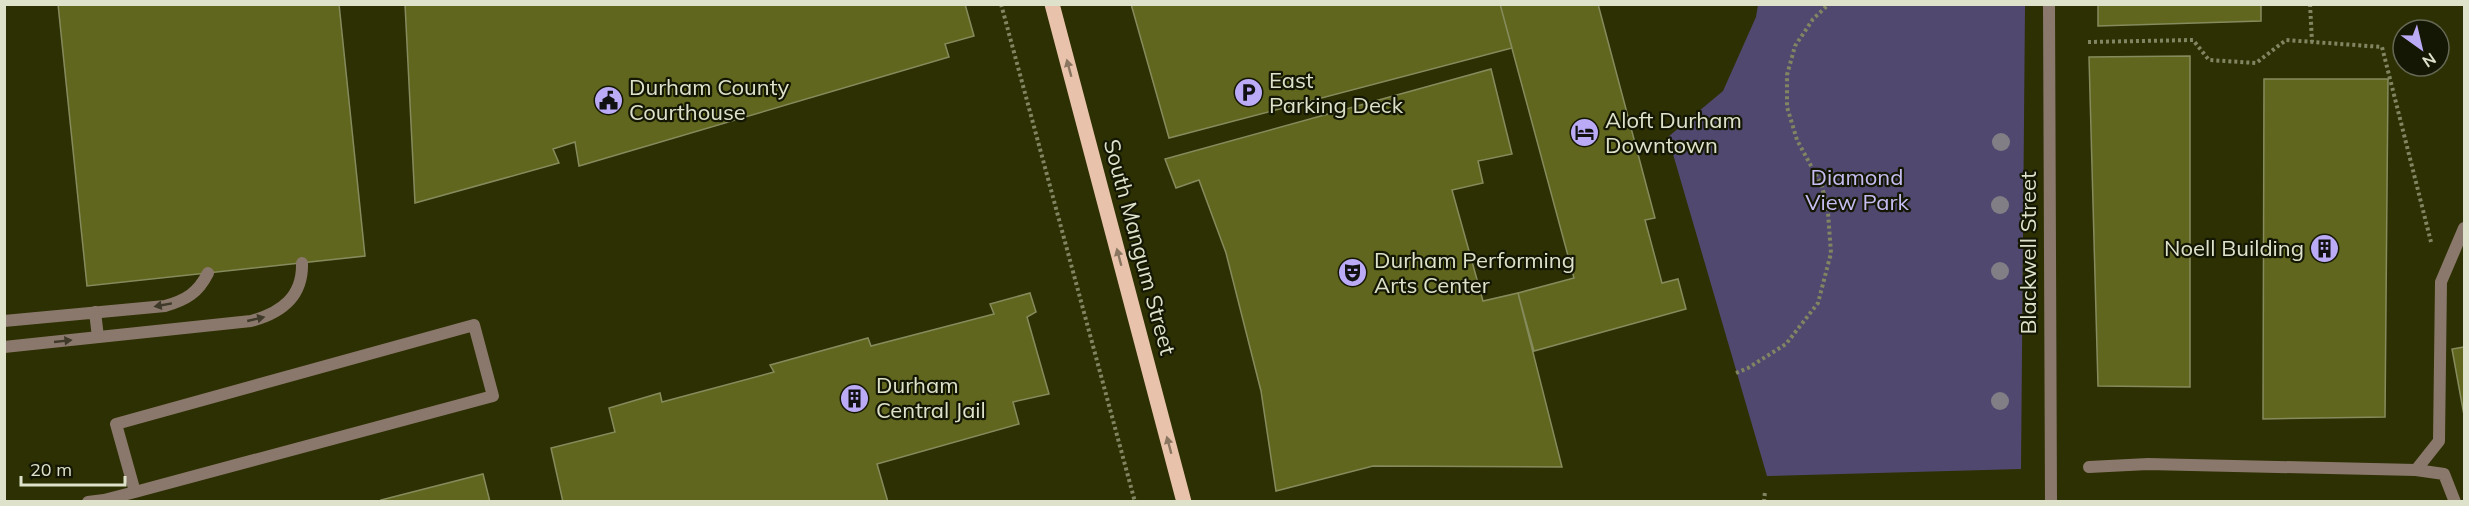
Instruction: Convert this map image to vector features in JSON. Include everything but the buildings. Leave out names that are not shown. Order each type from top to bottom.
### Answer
[{"type":"main road","name":"South Mangum Street","points":[[1052,4],[1184,501]]},
{"type":"street","name":"Blackwell Street","points":[[2049,4],[2051,501]]},
{"type":"street","points":[[2416,470],[2439,441],[2441,282],[2464,228]]},
{"type":"street","points":[[4,347],[251,321],[268,316],[282,308],[299,287],[302,263]]},
{"type":"street","points":[[4,321],[165,306],[182,301],[194,294],[208,273]]},
{"type":"street","points":[[95,312],[98,338]]},
{"type":"street","points":[[88,501],[104,500],[135,492],[493,396],[474,325],[116,424],[135,492]]},
{"type":"street","points":[[2089,467],[2148,464],[2416,470],[2444,474],[2455,501]]},
{"type":"path","points":[[1001,4],[1135,501]]},
{"type":"path","points":[[1736,373],[1786,344],[1793,336],[1818,303],[1831,253],[1828,213],[1822,186],[1797,140],[1787,107],[1787,75],[1796,46],[1813,20],[1829,4]]},
{"type":"path","points":[[2310,4],[2312,42]]},
{"type":"path","points":[[2088,42],[2193,40],[2209,60],[2256,63],[2286,40],[2382,47],[2441,282]]},
{"type":"path","points":[[1764,501],[1765,492]]},
{"type":"green space","name":"Diamond View Park","points":[[1758,5],[2025,5],[2021,469],[1767,476],[1668,137],[1723,91],[1756,17]]},
{"type":"place","name":"East Parking Deck","points":[[1248,93]]},
{"type":"place","name":"Durham County Courthouse","points":[[608,100]]},
{"type":"place","name":"Aloft Durham Downtown","points":[[1584,133]]},
{"type":"place","name":"Noell Building","points":[[2325,248]]},
{"type":"place","name":"Durham Performing Arts Center","points":[[1353,273]]},
{"type":"place","name":"Durham Central Jail","points":[[855,398]]}]
